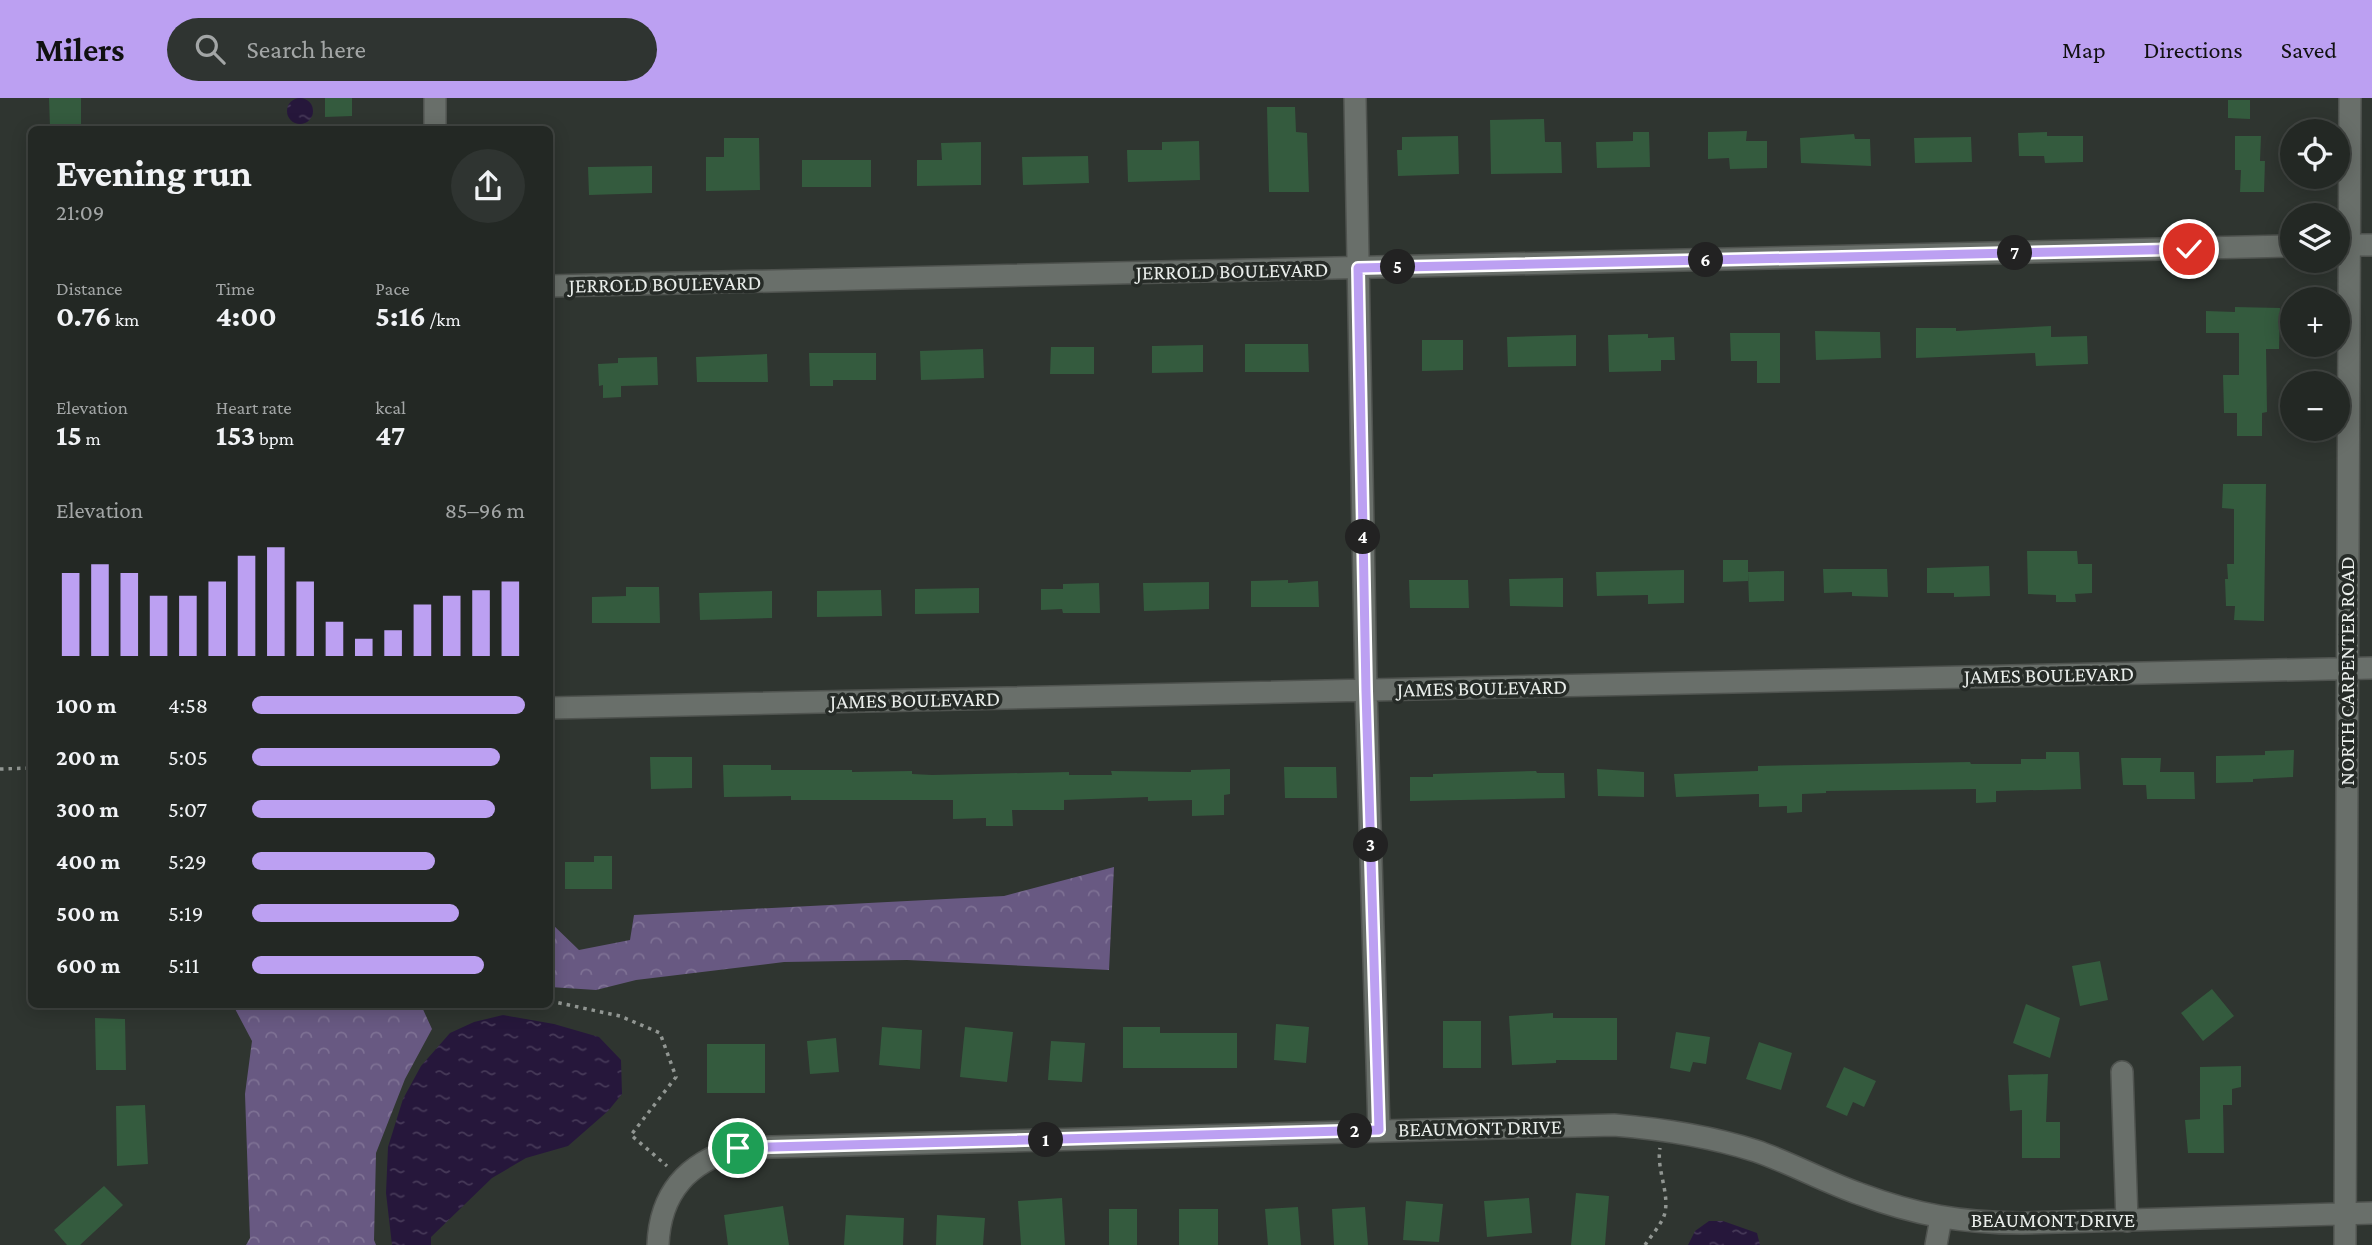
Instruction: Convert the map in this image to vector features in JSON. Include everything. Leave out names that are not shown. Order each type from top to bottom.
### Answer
[{"type":"street","points":[[435,98],[435,126]]},
{"type":"street","points":[[1355,98],[1366,691],[1379,1130]]},
{"type":"street","name":"NORTH CARPENTER ROAD","points":[[2346,203],[2350,98]]},
{"type":"street","points":[[2350,245],[2372,245]]},
{"type":"street","name":"JERROLD BOULEVARD","points":[[553,286],[2280,246]]},
{"type":"street","name":"NORTH CARPENTER ROAD","points":[[2344,273],[2347,668],[2345,1245]]},
{"type":"street","name":"JAMES BOULEVARD","points":[[553,708],[2372,668]]},
{"type":"street","points":[[2122,1072],[2127,1221]]},
{"type":"street","name":"BEAUMONT DRIVE","points":[[658,1245],[660,1219],[668,1198],[682,1179],[699,1164],[738,1148],[1614,1125],[1663,1129],[1712,1138],[1759,1153],[1858,1194],[1941,1218],[1987,1223],[2372,1213]]},
{"type":"street","points":[[1936,1245],[1941,1218]]},
{"type":"path","points":[[0,769],[28,768]]},
{"type":"path","points":[[553,1002],[620,1016],[660,1032],[676,1077],[631,1135],[682,1179]]},
{"type":"path","points":[[1645,1245],[1663,1217],[1666,1204],[1658,1157],[1663,1129]]},
{"type":"green space","points":[[1114,867],[1109,970],[907,960],[784,962],[636,980],[596,990],[553,987],[553,925],[579,950],[630,940],[634,915],[1004,896]]},
{"type":"green space","points":[[235,1008],[422,1008],[432,1029],[405,1079],[376,1153],[376,1245],[246,1245],[250,1238],[245,1094],[252,1041]]},
{"type":"water","points":[[300,98],[309,102],[313,111],[309,120],[300,124],[291,120],[287,111],[291,102]]},
{"type":"water","points":[[503,1015],[554,1024],[599,1037],[621,1060],[622,1094],[608,1111],[568,1146],[526,1158],[492,1178],[431,1237],[431,1245],[392,1245],[386,1193],[388,1147],[403,1099],[421,1066],[450,1033],[474,1022]]},
{"type":"water","points":[[1709,1221],[1723,1221],[1757,1233],[1760,1245],[1688,1245],[1695,1231]]},
{"type":"building","points":[[49,98],[81,98],[81,126],[50,126]]},
{"type":"building","points":[[325,98],[352,98],[352,116],[325,117]]},
{"type":"building","points":[[2228,100],[2250,100],[2250,119],[2228,118]]},
{"type":"building","points":[[1267,107],[1295,107],[1296,132],[1307,133],[1309,192],[1269,192]]},
{"type":"building","points":[[1544,119],[1545,142],[1561,142],[1562,173],[1491,174],[1490,120]]},
{"type":"building","points":[[1747,131],[1746,141],[1767,141],[1767,168],[1730,169],[1729,158],[1708,159],[1708,132]]},
{"type":"building","points":[[1633,132],[1649,132],[1650,167],[1597,168],[1596,142],[1633,141]]},
{"type":"building","points":[[2047,132],[2047,136],[2083,136],[2083,162],[2045,163],[2044,156],[2019,156],[2018,133]]},
{"type":"building","points":[[1854,134],[1855,139],[1870,139],[1871,166],[1801,163],[1800,138]]},
{"type":"building","points":[[1458,136],[1459,174],[1398,176],[1397,150],[1402,150],[1402,137]]},
{"type":"building","points":[[2235,136],[2261,136],[2260,161],[2265,161],[2264,192],[2240,192],[2241,170],[2235,170]]},
{"type":"building","points":[[1971,137],[1972,162],[1915,163],[1914,138]]},
{"type":"building","points":[[724,138],[759,138],[760,190],[706,191],[706,157],[724,157]]},
{"type":"building","points":[[1199,141],[1200,180],[1128,182],[1127,150],[1162,150],[1162,142]]},
{"type":"building","points":[[981,142],[981,185],[917,186],[917,160],[942,160],[941,143]]},
{"type":"building","points":[[1088,156],[1089,183],[1023,185],[1022,157]]},
{"type":"building","points":[[802,160],[871,160],[871,187],[802,187]]},
{"type":"building","points":[[652,166],[652,193],[589,195],[588,167]]},
{"type":"building","points":[[2235,307],[2280,308],[2279,349],[2266,349],[2267,412],[2262,413],[2262,436],[2237,436],[2237,413],[2224,413],[2223,375],[2239,375],[2239,333],[2206,333],[2206,311],[2235,312]]},
{"type":"building","points":[[2051,326],[2051,337],[2087,336],[2088,364],[2036,366],[2035,353],[1916,358],[1916,328],[1956,328],[1956,331]]},
{"type":"building","points":[[1815,331],[1880,332],[1881,358],[1816,360]]},
{"type":"building","points":[[1730,333],[1780,333],[1780,383],[1757,383],[1757,361],[1731,361]]},
{"type":"building","points":[[1648,334],[1648,338],[1674,337],[1675,360],[1661,360],[1661,371],[1609,372],[1608,335]]},
{"type":"building","points":[[1576,335],[1576,366],[1508,367],[1507,337]]},
{"type":"building","points":[[1422,340],[1463,340],[1463,370],[1422,371]]},
{"type":"building","points":[[1245,344],[1308,344],[1309,372],[1245,372]]},
{"type":"building","points":[[1203,345],[1203,372],[1152,373],[1152,346]]},
{"type":"building","points":[[1051,347],[1094,347],[1094,374],[1050,374]]},
{"type":"building","points":[[983,349],[984,378],[921,380],[920,351]]},
{"type":"building","points":[[809,353],[876,353],[876,380],[833,380],[833,386],[810,386]]},
{"type":"building","points":[[767,354],[768,382],[697,382],[696,357]]},
{"type":"building","points":[[657,357],[658,385],[621,386],[621,397],[603,398],[603,385],[599,386],[598,364],[618,363],[618,358]]},
{"type":"building","points":[[2223,484],[2266,484],[2264,621],[2234,620],[2235,606],[2226,606],[2227,564],[2234,564],[2234,509],[2222,508]]},
{"type":"building","points":[[2027,551],[2077,551],[2078,564],[2092,564],[2092,593],[2075,594],[2076,602],[2056,602],[2056,595],[2028,594]]},
{"type":"building","points":[[1723,560],[1748,560],[1748,581],[1723,582]]},
{"type":"building","points":[[1989,566],[1990,596],[1954,597],[1954,593],[1927,593],[1927,568]]},
{"type":"building","points":[[1823,569],[1887,569],[1888,597],[1852,596],[1852,592],[1824,593]]},
{"type":"building","points":[[1684,570],[1684,603],[1648,604],[1648,595],[1597,596],[1596,572]]},
{"type":"building","points":[[1784,571],[1784,601],[1749,602],[1748,572]]},
{"type":"building","points":[[1563,578],[1563,607],[1510,606],[1509,579]]},
{"type":"building","points":[[1288,580],[1288,583],[1318,581],[1319,607],[1251,607],[1251,581]]},
{"type":"building","points":[[1409,580],[1468,580],[1469,608],[1410,608]]},
{"type":"building","points":[[1209,582],[1209,609],[1144,611],[1143,583]]},
{"type":"building","points":[[1099,583],[1100,613],[1041,610],[1041,589],[1063,589],[1063,584]]},
{"type":"building","points":[[626,587],[659,587],[660,623],[592,623],[592,597],[626,596]]},
{"type":"building","points":[[979,588],[979,613],[915,614],[915,589]]},
{"type":"building","points":[[881,590],[882,616],[817,617],[817,591]]},
{"type":"building","points":[[772,591],[772,618],[700,620],[699,593]]},
{"type":"building","points":[[2294,750],[2293,777],[2216,783],[2216,756],[2265,755],[2265,751]]},
{"type":"building","points":[[2046,752],[2079,752],[2081,789],[1996,791],[1996,802],[1976,803],[1976,789],[1826,791],[1802,794],[1802,812],[1787,813],[1787,806],[1759,807],[1759,794],[1676,797],[1674,774],[1758,771],[1758,766],[1970,762],[2021,764],[2021,759],[2046,759]]},
{"type":"building","points":[[650,757],[692,757],[692,788],[651,789]]},
{"type":"building","points":[[2121,758],[2161,758],[2160,772],[2194,772],[2195,799],[2147,799],[2146,785],[2123,785]]},
{"type":"building","points":[[723,765],[771,765],[771,770],[912,771],[912,774],[932,775],[1069,772],[1069,775],[1112,775],[1111,771],[1191,772],[1230,769],[1230,794],[1224,795],[1224,815],[1192,816],[1192,800],[1148,801],[1148,797],[1064,800],[1064,810],[1012,810],[1013,826],[986,826],[986,818],[953,819],[953,800],[791,800],[791,796],[724,797]]},
{"type":"building","points":[[1284,767],[1336,767],[1337,798],[1285,798]]},
{"type":"building","points":[[1597,769],[1644,772],[1644,797],[1598,796]]},
{"type":"building","points":[[1536,771],[1564,773],[1565,798],[1410,801],[1410,777]]},
{"type":"building","points":[[594,856],[612,856],[612,889],[565,889],[565,862],[594,862]]},
{"type":"building","points":[[2100,961],[2108,1000],[2080,1006],[2072,966]]},
{"type":"building","points":[[2212,989],[2234,1016],[2203,1041],[2181,1013]]},
{"type":"building","points":[[2026,1004],[2060,1018],[2050,1058],[2013,1043]]},
{"type":"building","points":[[1553,1013],[1553,1018],[1617,1018],[1617,1060],[1556,1060],[1556,1063],[1512,1065],[1509,1016]]},
{"type":"building","points":[[95,1018],[125,1019],[126,1070],[96,1070]]},
{"type":"building","points":[[1443,1021],[1481,1021],[1481,1068],[1443,1068]]},
{"type":"building","points":[[1276,1024],[1309,1027],[1306,1063],[1274,1060]]},
{"type":"building","points":[[882,1027],[922,1030],[920,1069],[879,1065]]},
{"type":"building","points":[[965,1027],[1013,1032],[1007,1082],[960,1077]]},
{"type":"building","points":[[1123,1027],[1160,1027],[1160,1033],[1237,1033],[1237,1068],[1123,1068]]},
{"type":"building","points":[[1676,1032],[1710,1037],[1706,1064],[1693,1062],[1690,1072],[1670,1068]]},
{"type":"building","points":[[836,1038],[839,1072],[810,1074],[807,1041]]},
{"type":"building","points":[[1051,1041],[1085,1043],[1082,1082],[1048,1080]]},
{"type":"building","points":[[1759,1042],[1792,1053],[1781,1090],[1746,1079]]},
{"type":"building","points":[[707,1044],[765,1044],[765,1093],[707,1093]]},
{"type":"building","points":[[2241,1066],[2241,1087],[2232,1089],[2232,1105],[2223,1105],[2224,1153],[2188,1153],[2185,1120],[2200,1119],[2200,1067]]},
{"type":"building","points":[[1844,1067],[1876,1081],[1864,1107],[1853,1102],[1847,1116],[1826,1107]]},
{"type":"building","points":[[2048,1074],[2046,1122],[2060,1122],[2060,1158],[2022,1158],[2022,1110],[2010,1111],[2008,1075]]},
{"type":"building","points":[[145,1105],[148,1164],[117,1166],[116,1106]]},
{"type":"building","points":[[104,1186],[123,1205],[80,1245],[67,1245],[54,1230]]},
{"type":"building","points":[[1576,1193],[1609,1196],[1605,1245],[1571,1245]]},
{"type":"building","points":[[1062,1198],[1065,1245],[1021,1245],[1018,1201]]},
{"type":"building","points":[[1529,1198],[1532,1233],[1487,1237],[1484,1201]]},
{"type":"building","points":[[1406,1201],[1443,1204],[1439,1242],[1403,1240]]},
{"type":"building","points":[[783,1206],[789,1245],[728,1245],[724,1215]]},
{"type":"building","points":[[1298,1207],[1301,1245],[1268,1245],[1265,1209]]},
{"type":"building","points":[[1365,1207],[1368,1245],[1334,1245],[1332,1209]]},
{"type":"building","points":[[1109,1209],[1137,1209],[1137,1245],[1109,1245]]},
{"type":"building","points":[[1179,1209],[1218,1209],[1218,1245],[1179,1245]]},
{"type":"building","points":[[846,1215],[904,1218],[903,1245],[844,1245]]},
{"type":"building","points":[[937,1215],[985,1218],[983,1245],[936,1245]]},
{"type":"route","points":[[738,1148],[1379,1130],[1366,691],[1358,268],[2189,249]]}]
